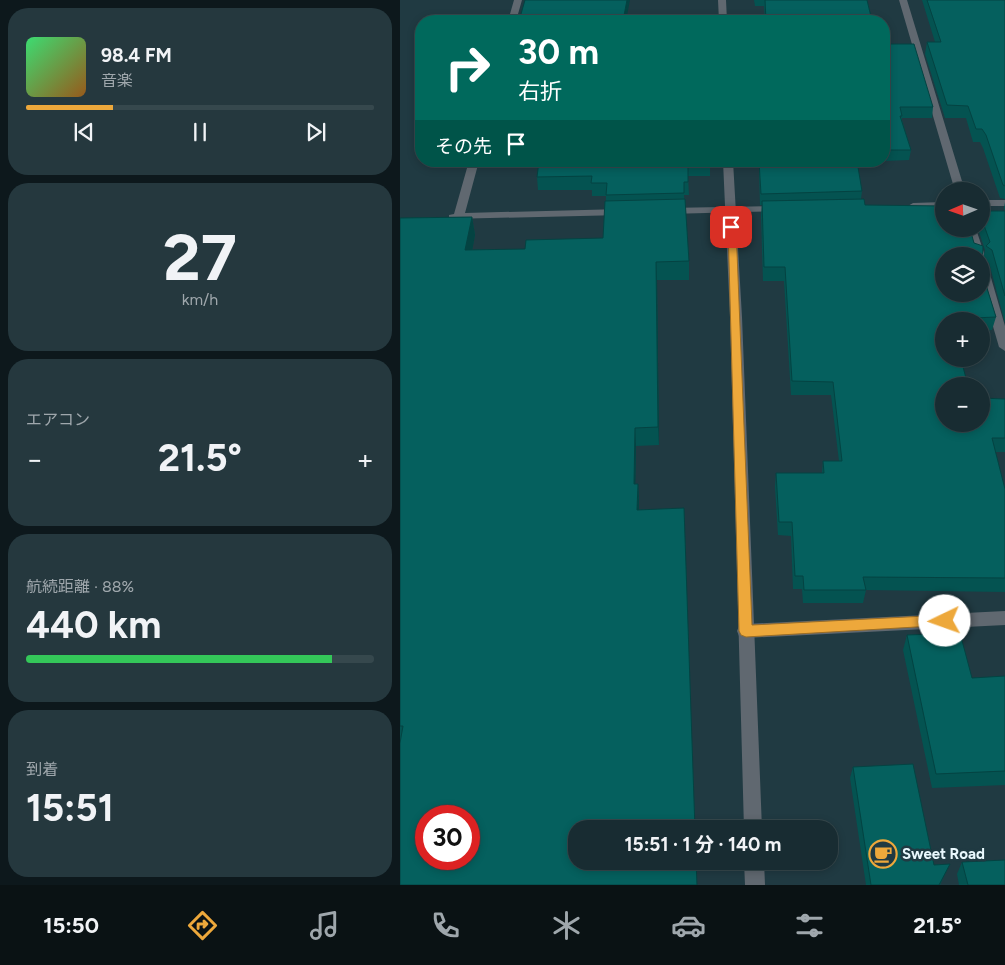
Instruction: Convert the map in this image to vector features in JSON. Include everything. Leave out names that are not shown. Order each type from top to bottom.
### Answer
[{"type":"street","points":[[514,15],[518,0]]},
{"type":"street","points":[[722,0],[723,15]]},
{"type":"street","points":[[903,0],[957,182]]},
{"type":"street","points":[[459,217],[472,167]]},
{"type":"street","points":[[728,167],[736,326],[753,820]]},
{"type":"street","points":[[990,204],[1005,203]]},
{"type":"street","points":[[906,207],[935,205]]},
{"type":"street","points":[[653,211],[789,208]]},
{"type":"street","points":[[441,218],[633,212]]},
{"type":"street","points":[[990,295],[1005,347]]},
{"type":"street","points":[[746,631],[1005,618]]},
{"type":"street","points":[[754,870],[755,885]]},
{"type":"building","points":[[525,0],[627,0],[624,15],[521,15]]},
{"type":"building","points":[[765,0],[867,0],[871,15],[766,15]]},
{"type":"building","points":[[927,0],[1005,0],[1005,186],[1003,185],[986,135],[982,129],[976,129],[968,106],[947,105],[927,42],[941,42]]},
{"type":"building","points":[[890,44],[914,44],[933,107],[900,107],[902,116],[900,116],[911,150],[890,150]]},
{"type":"building","points":[[538,167],[688,167],[688,182],[684,182],[684,193],[606,195],[607,183],[591,183],[592,176],[537,177]]},
{"type":"building","points":[[759,167],[858,167],[862,191],[761,194]]},
{"type":"building","points":[[685,199],[689,261],[656,262],[658,427],[635,428],[634,484],[638,484],[637,510],[684,508],[695,820],[568,820],[568,870],[696,870],[697,885],[400,885],[400,743],[403,726],[400,726],[400,218],[472,217],[465,250],[525,249],[526,240],[603,238],[605,201]]},
{"type":"building","points":[[864,199],[865,205],[935,206],[935,238],[973,238],[974,243],[983,246],[935,247],[935,302],[990,302],[990,298],[996,317],[990,317],[990,312],[935,312],[935,367],[963,367],[966,377],[935,377],[935,432],[990,432],[990,398],[1005,399],[1005,438],[992,438],[1005,489],[1005,578],[863,577],[866,590],[804,590],[803,576],[795,576],[792,522],[779,522],[776,473],[824,473],[823,461],[842,461],[833,382],[792,381],[785,267],[764,267],[762,201]]},
{"type":"building","points":[[990,211],[1005,211],[1005,296],[992,250],[986,246],[990,242]]},
{"type":"building","points":[[960,633],[972,678],[1005,676],[1005,771],[936,774],[907,635]]},
{"type":"building","points":[[913,764],[934,865],[950,864],[939,885],[871,885],[853,767]]},
{"type":"building","points":[[1005,860],[1005,885],[968,885],[962,862]]},
{"type":"place","name":"Sweet Road","points":[[883,854]]},
{"type":"route","points":[[731,227],[736,317],[746,631],[945,621]]}]
